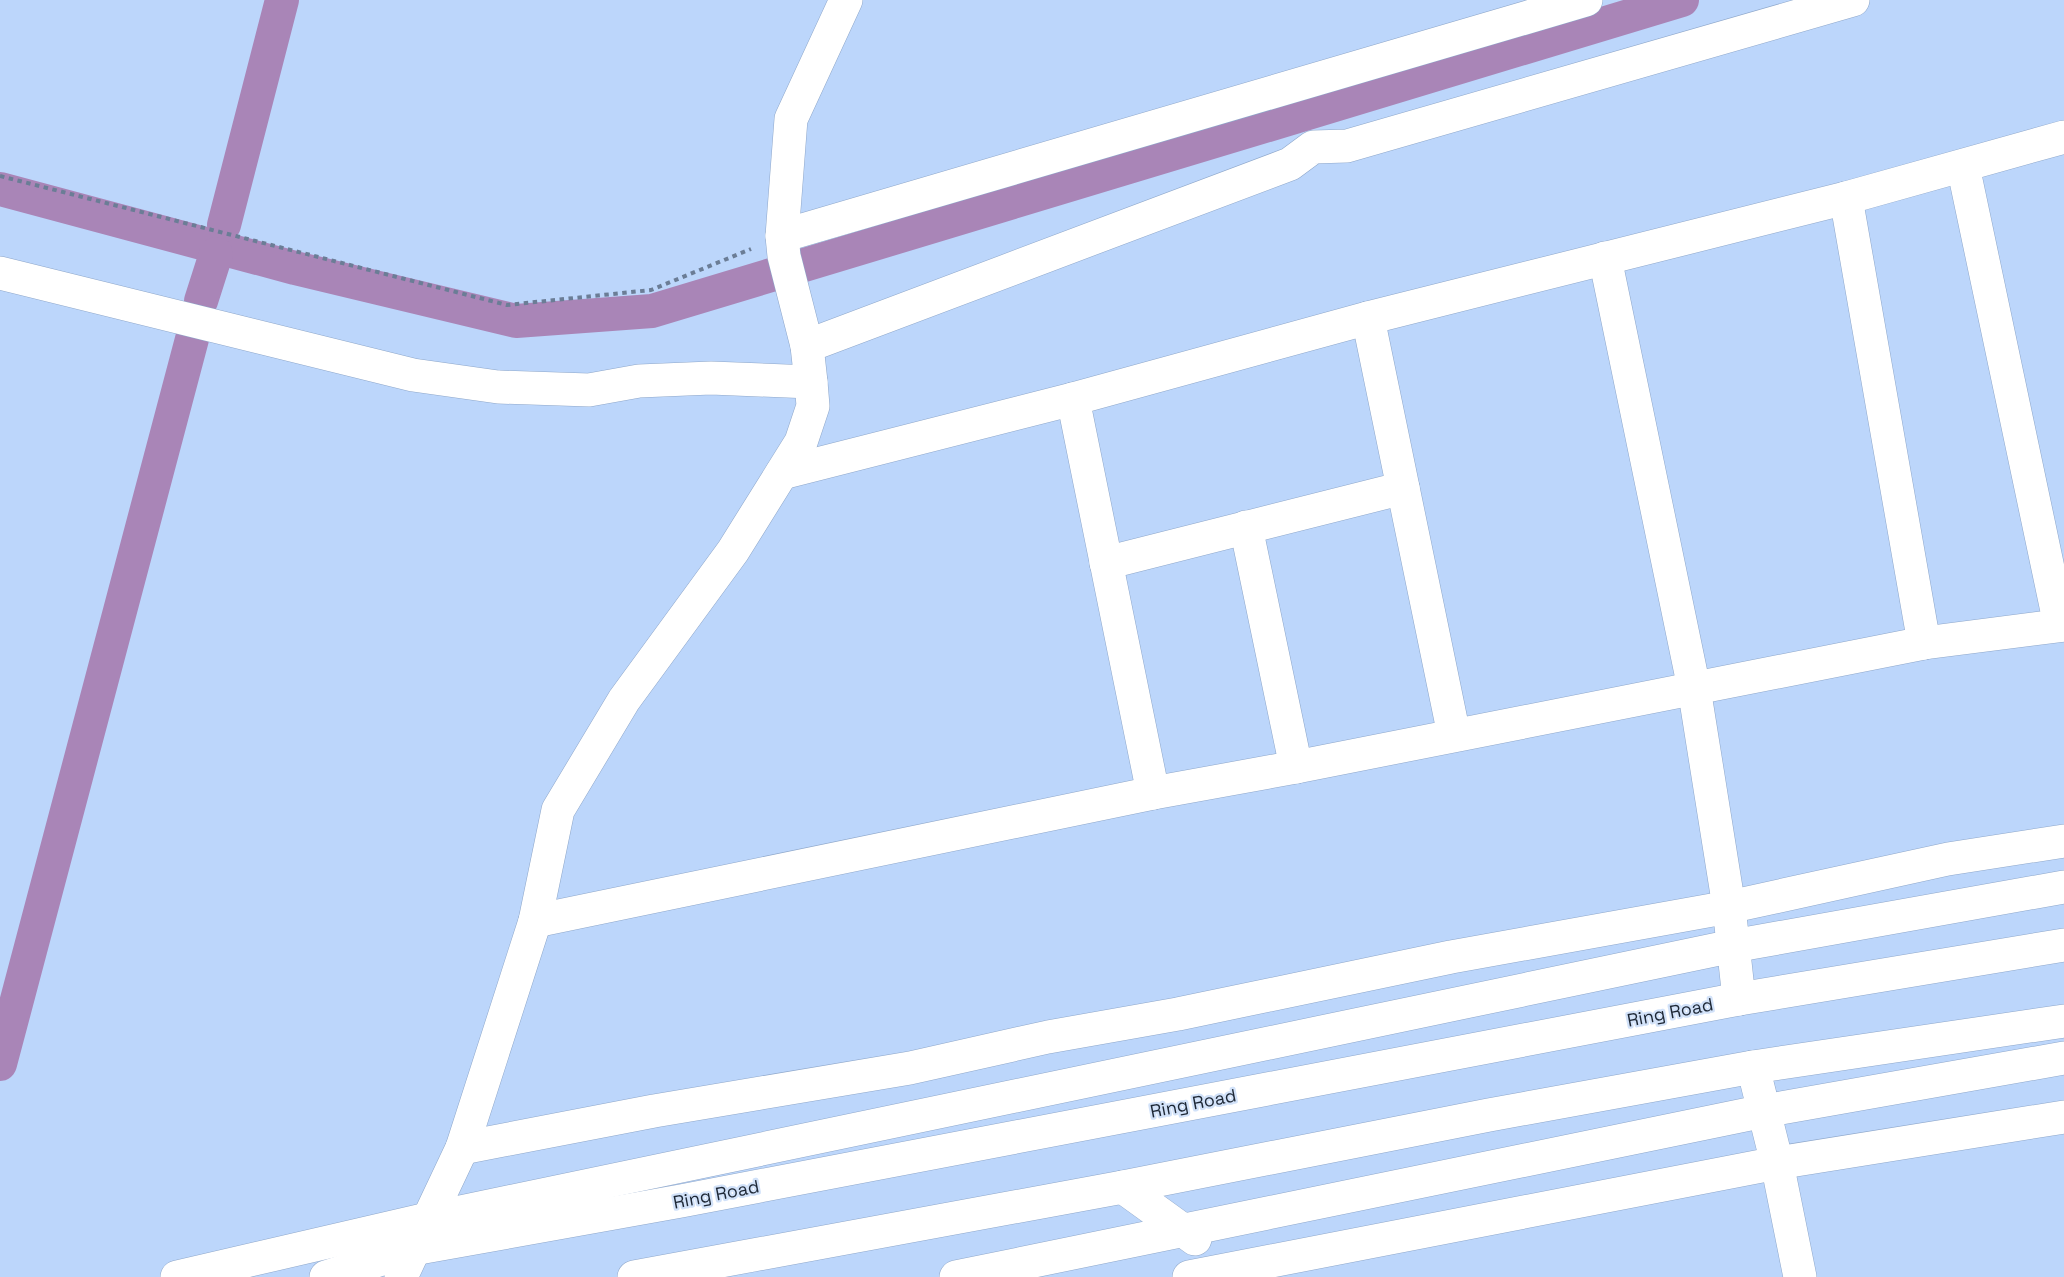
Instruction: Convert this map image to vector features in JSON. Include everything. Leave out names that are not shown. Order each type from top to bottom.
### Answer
[{"type":"main road","points":[[407,1263],[462,1148],[535,921],[558,810],[624,700],[733,551],[801,442],[813,406],[807,346],[783,246],[791,119],[846,0]]},
{"type":"main road","points":[[783,246],[1586,0]]},
{"type":"main road","points":[[807,346],[1290,164],[1313,147],[1347,146],[1853,0]]},
{"type":"main road","points":[[782,473],[1074,399],[1368,318],[1846,198],[2064,137]]},
{"type":"main road","points":[[535,921],[1153,792],[1296,767],[1924,643],[2062,625],[1963,166]]},
{"type":"main road","points":[[1846,198],[1924,643]]},
{"type":"main road","points":[[1605,258],[1694,688],[1729,907],[1739,999]]},
{"type":"main road","points":[[0,273],[413,375],[498,387],[589,390],[639,381],[711,378],[812,382]]},
{"type":"main road","points":[[1368,318],[1454,735]]},
{"type":"main road","points":[[1074,399],[1153,792]]},
{"type":"main road","points":[[1106,563],[1403,488]]},
{"type":"main road","points":[[1246,528],[1296,767]]},
{"type":"main road","points":[[462,1148],[654,1111],[910,1068],[1048,1037],[1178,1014],[1451,957],[1729,907],[1948,859],[2064,841]]},
{"type":"main road","points":[[177,1277],[427,1219],[1733,946],[2064,887]]},
{"type":"main road","name":"Ring Road","points":[[326,1277],[407,1263],[681,1201],[1739,999],[2064,945]]},
{"type":"main road","points":[[634,1277],[1753,1067],[2064,1021]]},
{"type":"main road","points":[[956,1277],[1764,1110],[2064,1058]]},
{"type":"main road","points":[[1753,1067],[1777,1163],[1800,1277]]},
{"type":"main road","points":[[1189,1277],[1241,1273],[1777,1163],[2064,1117]]},
{"type":"main road","points":[[1123,1187],[1241,1273]]},
{"type":"path","points":[[0,176],[507,305],[651,290],[783,246]]},
{"type":"waterway","points":[[224,225],[282,0]]},
{"type":"waterway","points":[[0,189],[295,268],[516,321],[652,311],[1682,0]]},
{"type":"waterway","points":[[201,301],[216,254]]},
{"type":"waterway","points":[[0,1064],[192,339]]}]
